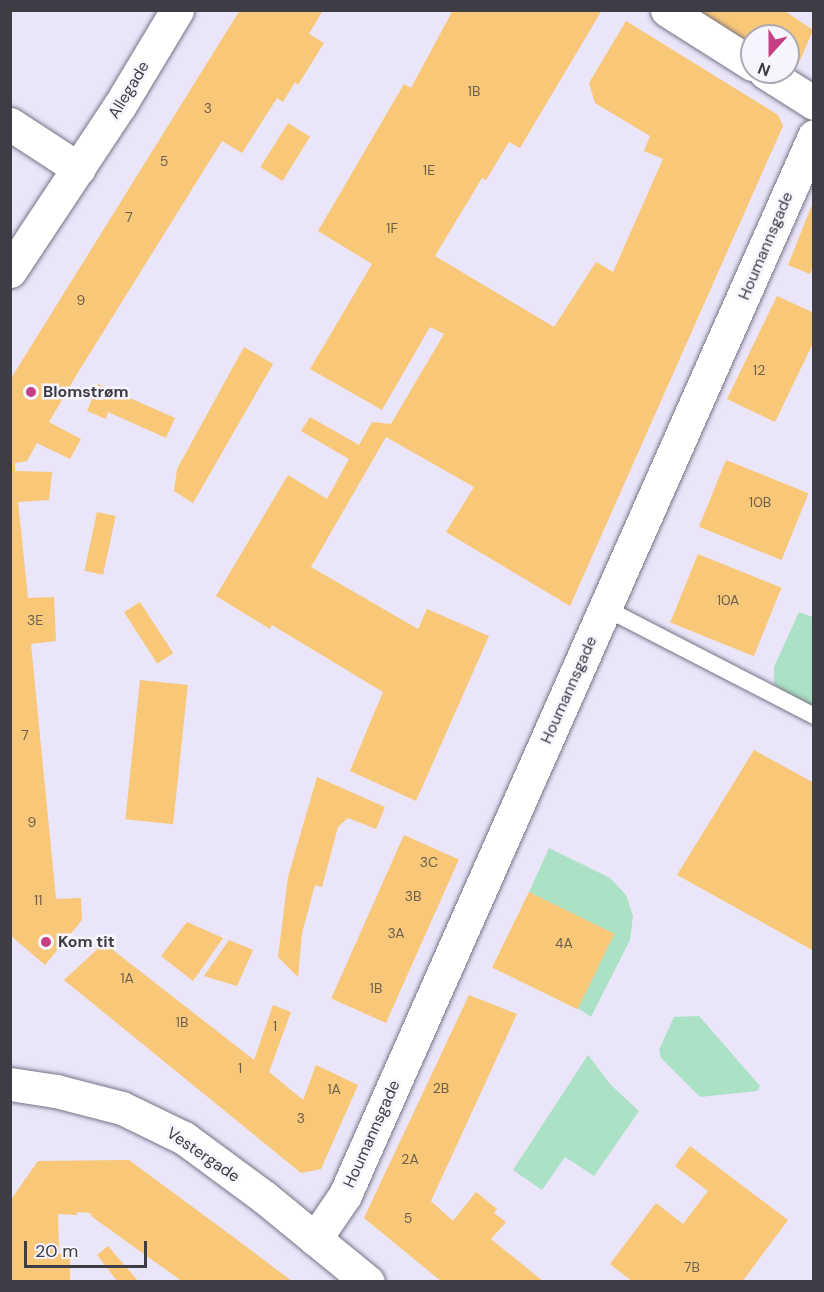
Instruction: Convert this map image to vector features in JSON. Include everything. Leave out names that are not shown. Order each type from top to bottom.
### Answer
[{"type":"street","name":"Allegade","points":[[10,271],[79,169],[177,10]]},
{"type":"street","points":[[667,10],[740,56]]},
{"type":"street","points":[[784,84],[813,103]]},
{"type":"street","points":[[10,124],[79,169]]},
{"type":"street","name":"Houmannsgade","points":[[315,1239],[345,1195],[813,136]]},
{"type":"street","name":"Vestergade","points":[[10,1084],[56,1090],[122,1108],[184,1138],[368,1281]]},
{"type":"lane","points":[[605,608],[813,716]]},
{"type":"green space","points":[[799,612],[813,617],[813,707],[774,685],[774,667]]},
{"type":"green space","points":[[549,848],[610,878],[626,895],[633,916],[630,940],[591,1017],[578,1008],[614,934],[529,892]]},
{"type":"green space","points":[[699,1016],[760,1086],[757,1091],[700,1097],[661,1058],[659,1050],[674,1017]]},
{"type":"green space","points":[[588,1055],[611,1085],[639,1111],[594,1176],[565,1157],[542,1190],[513,1170]]},
{"type":"building","points":[[240,10],[323,10],[309,34],[324,43],[298,85],[295,82],[283,102],[277,98],[242,153],[222,141],[77,374],[49,422],[81,439],[70,459],[37,443],[27,461],[15,463],[15,471],[52,472],[49,500],[18,502],[28,598],[54,597],[56,641],[31,644],[56,899],[81,898],[82,920],[45,965],[10,935],[10,380]]},
{"type":"building","points":[[453,10],[602,10],[520,148],[509,142],[486,180],[482,178],[435,256],[554,327],[596,262],[613,272],[663,159],[644,151],[650,136],[595,103],[589,83],[626,21],[778,115],[783,126],[570,606],[446,532],[474,487],[386,437],[311,567],[418,629],[427,609],[489,636],[416,801],[350,771],[383,692],[272,625],[270,629],[216,596],[288,475],[327,499],[349,459],[301,431],[310,417],[359,445],[372,422],[391,424],[444,334],[430,327],[382,410],[310,369],[372,264],[318,231],[404,84],[411,88]]},
{"type":"building","points":[[691,10],[783,10],[813,30],[800,60],[800,24],[740,24],[740,41]]},
{"type":"building","points":[[288,123],[310,137],[282,181],[260,167]]},
{"type":"building","points":[[814,200],[814,265],[810,274],[788,265]]},
{"type":"building","points":[[777,296],[814,313],[814,341],[775,422],[727,399]]},
{"type":"building","points":[[244,347],[273,364],[193,503],[174,491],[177,469]]},
{"type":"building","points":[[98,384],[175,418],[166,438],[108,412],[106,419],[87,411]]},
{"type":"building","points":[[726,460],[809,493],[782,560],[699,527]]},
{"type":"building","points":[[97,512],[116,516],[103,575],[85,571]]},
{"type":"building","points":[[698,554],[781,588],[754,656],[670,623]]},
{"type":"building","points":[[140,602],[173,653],[157,664],[124,612]]},
{"type":"building","points":[[140,680],[188,685],[173,824],[125,819]]},
{"type":"building","points":[[754,750],[814,783],[814,951],[677,875]]},
{"type":"building","points":[[317,777],[385,807],[376,829],[348,818],[338,827],[322,887],[315,885],[302,933],[298,977],[278,957],[288,877]]},
{"type":"building","points":[[404,835],[459,859],[386,1023],[331,999]]},
{"type":"building","points":[[529,892],[614,934],[578,1009],[492,967]]},
{"type":"building","points":[[187,922],[223,938],[193,981],[161,956]]},
{"type":"building","points":[[229,940],[253,950],[237,986],[204,976]]},
{"type":"building","points":[[104,943],[254,1060],[273,1005],[291,1012],[269,1072],[303,1100],[316,1065],[358,1085],[321,1169],[301,1173],[64,980]]},
{"type":"building","points":[[469,995],[517,1014],[431,1201],[453,1221],[476,1192],[497,1209],[494,1213],[506,1222],[491,1239],[544,1282],[442,1282],[364,1218]]},
{"type":"building","points":[[690,1146],[788,1220],[742,1282],[633,1282],[610,1264],[656,1203],[683,1224],[708,1191],[675,1166]]},
{"type":"building","points":[[129,1160],[293,1282],[183,1282],[91,1216],[91,1213],[77,1212],[77,1215],[58,1214],[59,1254],[70,1254],[70,1280],[10,1282],[10,1201],[38,1161]]},
{"type":"building","points":[[108,1246],[139,1282],[118,1282],[97,1255]]},
{"type":"place","name":"Blomstrøm","points":[[31,392]]},
{"type":"place","name":"Kom tit","points":[[46,942]]}]
